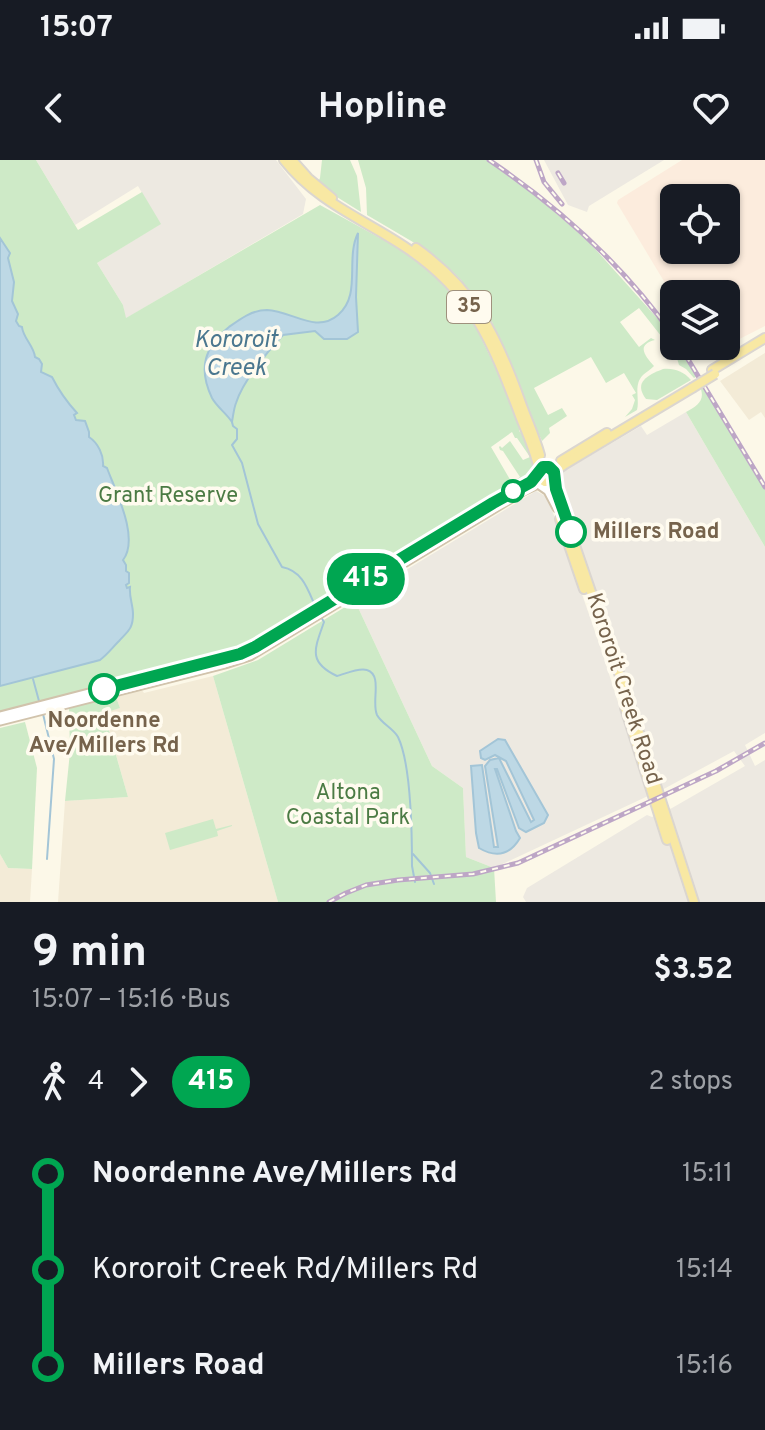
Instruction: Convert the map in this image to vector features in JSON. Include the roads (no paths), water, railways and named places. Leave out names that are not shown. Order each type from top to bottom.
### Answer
[{"type":"main road","name":"Kororoit Creek Road","points":[[284,160],[317,194],[385,232],[439,273],[480,322],[499,360],[535,454],[556,489],[563,519],[691,902]]},
{"type":"main road","name":"Kororoit Creek Road","points":[[292,160],[350,212]]},
{"type":"main road","points":[[0,719],[250,656],[493,503],[691,386],[765,338]]},
{"type":"main road","points":[[713,372],[765,344]]},
{"type":"main road","points":[[334,602],[500,505],[542,482],[550,481],[547,471]]},
{"type":"main road","name":"Kororoit Creek Road","points":[[542,482],[552,491],[563,519]]},
{"type":"water","name":"Kororoit Creek","points":[[358,233],[358,332],[347,339],[324,339],[315,331],[283,335],[244,385],[232,422],[212,398],[205,377],[206,359],[214,342],[229,327],[256,312],[276,311],[312,322],[330,320],[338,315],[349,297],[354,243]]},
{"type":"water","points":[[0,238],[10,253],[8,258],[14,282],[12,301],[18,314],[16,321],[42,364],[41,372],[52,377],[77,413],[74,415],[76,420],[85,421],[89,437],[100,450],[103,466],[107,468],[120,501],[128,527],[128,551],[123,560],[129,573],[129,583],[126,585],[130,587],[133,614],[129,629],[100,660],[0,686]]},
{"type":"water","points":[[498,739],[505,740],[548,815],[544,823],[526,832],[519,828],[495,769],[520,838],[512,848],[497,854],[479,848],[471,766],[482,765],[494,847],[498,847],[485,766],[490,760],[499,758],[531,822],[534,820],[506,761],[495,755],[485,760],[481,758],[480,751]]},
{"type":"waterway","name":"Kororoit Creek","points":[[232,422],[237,429],[237,439],[232,445],[242,463],[258,524],[282,567],[300,577],[316,608]]},
{"type":"waterway","name":"Kororoit Creek","points":[[321,617],[324,622],[316,647],[317,660],[337,676],[360,669],[372,673],[376,683],[377,715],[398,737],[406,764],[415,882]]},
{"type":"waterway","points":[[33,679],[39,701]]},
{"type":"waterway","points":[[43,714],[54,759],[47,859]]},
{"type":"waterway","points":[[413,854],[430,873],[434,884]]},
{"type":"railway","points":[[489,160],[541,198],[590,240],[660,318]]},
{"type":"railway","points":[[536,160],[544,182],[562,204]]},
{"type":"railway","points":[[558,173],[564,183]]},
{"type":"railway","points":[[688,360],[765,487]]},
{"type":"railway","points":[[329,902],[366,885],[473,874],[518,863],[716,771],[765,743]]},
{"type":"place","name":"Millers Road","points":[[571,532]]},
{"type":"place","name":"Noordenne Ave/Millers Rd","points":[[104,689]]},
{"type":"park label","name":"Grant Reserve","points":[[168,496]]},
{"type":"park label","name":"Altona Coastal Park","points":[[348,806]]}]
